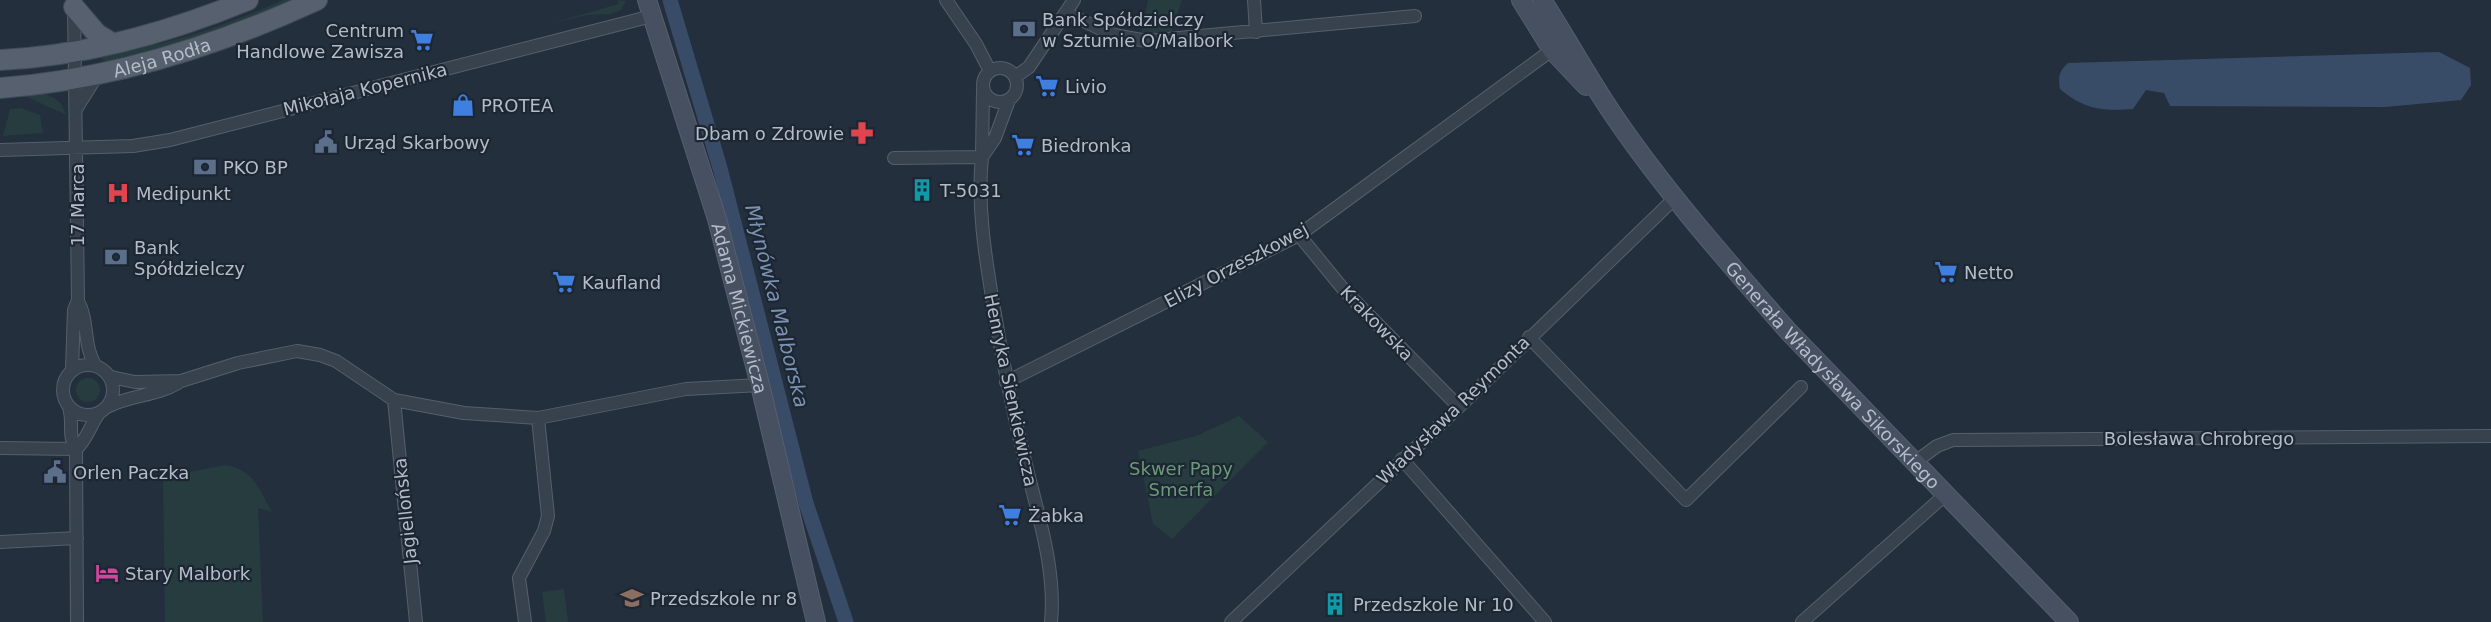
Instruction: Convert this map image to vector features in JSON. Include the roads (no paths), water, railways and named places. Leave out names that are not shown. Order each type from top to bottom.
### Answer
[{"type":"main road","name":"Aleja Rodła","points":[[0,60],[112,44],[168,30],[248,0]]},
{"type":"main road","name":"Aleja Rodła","points":[[0,88],[98,74],[152,61],[216,42],[317,0]]},
{"type":"main road","name":"Generała Władysława Sikorskiego","points":[[1521,0],[1560,45],[1675,198],[1788,331],[2069,622]]},
{"type":"main road","name":"Generała Władysława Sikorskiego","points":[[1542,0],[1560,45]]},
{"type":"main road","points":[[75,4],[97,34],[112,44]]},
{"type":"main road","name":"Adama Mickiewicza","points":[[650,8],[717,219],[760,385],[816,622]]},
{"type":"street","points":[[946,0],[976,44],[990,71]]},
{"type":"street","points":[[1015,77],[1029,67],[1074,0]]},
{"type":"street","points":[[1254,0],[1256,32]]},
{"type":"street","name":"17 Marca","points":[[72,370],[74,310],[78,300],[75,4]]},
{"type":"street","name":"Mikołaja Kopernika","points":[[0,150],[133,146],[170,140],[542,44],[650,8]]},
{"type":"street","points":[[1066,13],[1114,35],[1147,41],[1415,15]]},
{"type":"street","name":"Elizy Orzeszkowej","points":[[1006,382],[1299,235],[1560,45]]},
{"type":"street","points":[[1004,68],[1015,77],[1016,91],[1009,100],[1002,102],[992,100],[983,89],[984,79],[990,71],[1004,68]]},
{"type":"street","points":[[75,110],[98,74]]},
{"type":"street","name":"Henryka Sienkiewicza","points":[[983,89],[982,157],[979,181],[983,231],[1006,382],[1044,542],[1049,577],[1051,622]]},
{"type":"street","name":"Henryka Sienkiewicza","points":[[982,157],[995,138],[1009,100]]},
{"type":"street","points":[[894,158],[982,157]]},
{"type":"street","name":"Władysława Reymonta","points":[[1231,622],[1459,407],[1675,198]]},
{"type":"street","name":"Krakowska","points":[[1299,235],[1344,290],[1459,407]]},
{"type":"street","name":"17 Marca","points":[[78,300],[82,308],[87,348],[95,365]]},
{"type":"street","points":[[1529,337],[1686,500],[1801,387]]},
{"type":"street","points":[[69,407],[84,415],[104,409],[119,401],[167,389],[181,381],[238,363],[297,351],[320,355],[336,361],[394,400],[464,413],[538,418],[686,389],[760,385]]},
{"type":"street","points":[[77,622],[76,449],[70,438],[72,418],[62,392],[66,376],[72,370],[87,364],[102,368],[111,377],[135,382],[181,381]]},
{"type":"street","points":[[0,448],[76,449],[85,441],[93,421],[114,393],[111,377]]},
{"type":"street","name":"Jagiellońska","points":[[394,400],[416,622]]},
{"type":"street","points":[[525,622],[519,578],[544,531],[549,516],[538,418]]},
{"type":"street","name":"Bolesława Chrobrego","points":[[1914,463],[1937,446],[1953,440],[2491,436]]},
{"type":"street","points":[[1402,459],[1545,622]]},
{"type":"street","points":[[1802,622],[1945,495]]},
{"type":"street","points":[[0,542],[77,538]]},
{"type":"water","points":[[2439,52],[2470,68],[2471,85],[2461,100],[2385,107],[2170,106],[2164,93],[2146,90],[2133,109],[2112,110],[2086,105],[2069,96],[2060,89],[2059,85],[2061,72],[2068,63]]},
{"type":"waterway","name":"Młynówka Malborska","points":[[670,0],[720,168],[806,503],[846,622]]},
{"type":"place","name":"Bank Spółdzielczy w Sztumie O/Malbork","points":[[1024,29]]},
{"type":"place","name":"Centrum Handlowe Zawisza","points":[[422,40]]},
{"type":"place","name":"Livio","points":[[1047,86]]},
{"type":"place","name":"PROTEA","points":[[463,105]]},
{"type":"place","name":"Dbam o Zdrowie","points":[[862,133]]},
{"type":"place","name":"Urząd Skarbowy","points":[[326,142]]},
{"type":"place","name":"Biedronka","points":[[1023,145]]},
{"type":"place","name":"PKO BP","points":[[205,167]]},
{"type":"place","name":"T-5031","points":[[922,190]]},
{"type":"place","name":"Medipunkt","points":[[118,193]]},
{"type":"place","name":"Bank Spółdzielczy","points":[[116,257]]},
{"type":"place","name":"Netto","points":[[1946,272]]},
{"type":"place","name":"Kaufland","points":[[564,282]]},
{"type":"place","name":"Orlen Paczka","points":[[55,472]]},
{"type":"place","name":"Żabka","points":[[1010,515]]},
{"type":"place","name":"Stary Malbork","points":[[107,573]]},
{"type":"place","name":"Przedszkole nr 8","points":[[632,598]]},
{"type":"place","name":"Przedszkole Nr 10","points":[[1335,604]]},
{"type":"park label","name":"Skwer Papy Smerfa","points":[[1181,478]]}]
